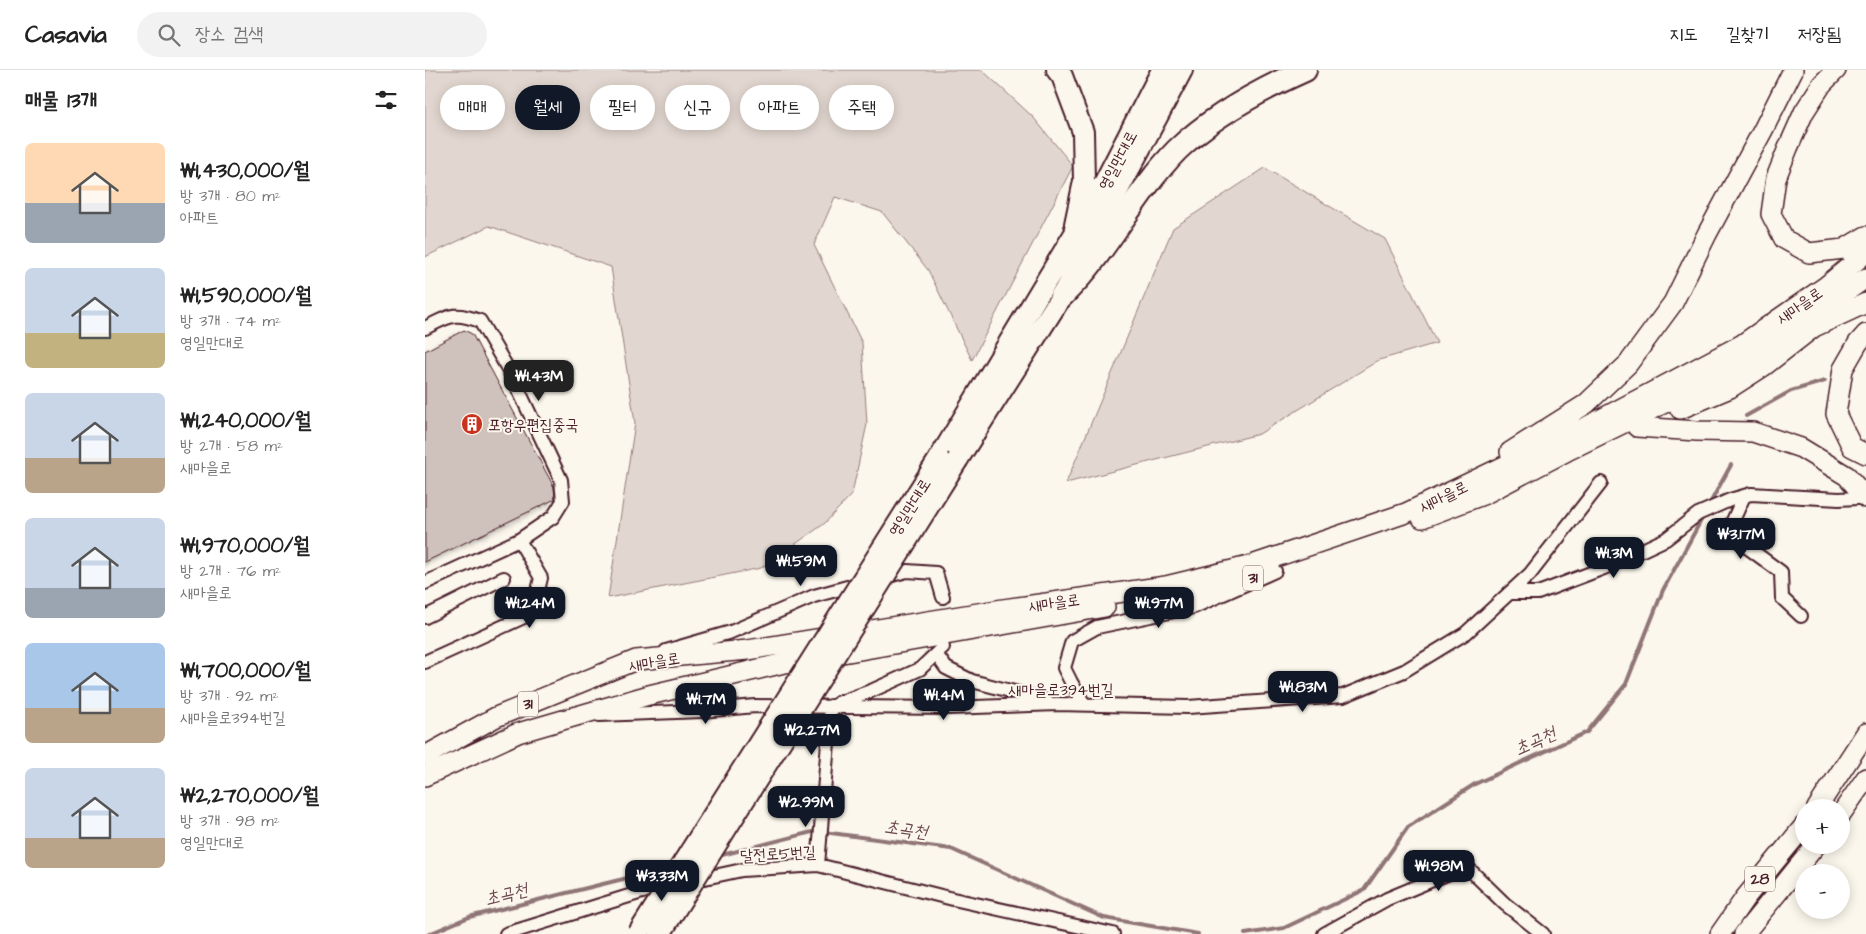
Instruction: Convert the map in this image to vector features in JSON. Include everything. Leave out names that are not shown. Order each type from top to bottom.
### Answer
[{"type":"highway","points":[[1057,70],[1062,76],[1083,132],[1084,181],[1073,238]]},
{"type":"highway","name":"영일만대로","points":[[660,934],[949,459],[1115,162],[1162,70]]},
{"type":"highway","name":"영일만대로","points":[[638,934],[949,459],[1061,297],[1182,70]]},
{"type":"highway","points":[[1061,297],[1087,270],[1150,180],[1177,150],[1222,114],[1261,91],[1305,70]]},
{"type":"main road","points":[[1407,513],[1512,451],[1586,404],[1628,364],[1673,302],[1793,70]]},
{"type":"main road","points":[[1836,70],[1822,84],[1804,112],[1776,178],[1771,214],[1784,239],[1809,253],[1844,249],[1866,236]]},
{"type":"main road","name":"새마을로","points":[[425,756],[496,717],[636,660],[747,650],[1003,609],[1166,586],[1249,566],[1407,513],[1588,426],[1741,344],[1826,286],[1866,253]]},
{"type":"main road","name":"새마을로","points":[[425,776],[519,733],[649,695],[780,664],[1125,603],[1205,591],[1275,571],[1382,534],[1485,494],[1567,451],[1732,370],[1776,343],[1803,321],[1866,278]]},
{"type":"main road","points":[[1567,451],[1637,426],[1730,388],[1764,366],[1814,327],[1866,303]]},
{"type":"main road","points":[[1866,334],[1858,343],[1843,369],[1836,414],[1852,447],[1866,454]]},
{"type":"main road","points":[[1637,426],[1697,431],[1753,432],[1801,448],[1847,476],[1861,498]]},
{"type":"main road","points":[[1824,799],[1866,733]]},
{"type":"main road","points":[[1825,799],[1866,743]]},
{"type":"main road","points":[[1850,802],[1866,778]]},
{"type":"main road","points":[[1850,804],[1866,785]]},
{"type":"main road","name":"28","points":[[1720,934],[1745,898],[1795,837]]},
{"type":"main road","points":[[1743,934],[1809,854]]},
{"type":"street","points":[[425,328],[451,315],[461,314],[480,321],[512,376],[561,480],[563,501],[553,517],[519,540],[425,583]]},
{"type":"street","name":"새마을로394번길","points":[[581,716],[702,712],[755,706],[948,708],[1084,704],[1189,707],[1343,696],[1404,670],[1466,633],[1530,574],[1601,482]]},
{"type":"street","points":[[1509,593],[1538,593],[1604,568],[1666,539],[1698,514],[1730,500],[1751,494],[1839,499],[1861,498]]},
{"type":"street","points":[[1744,496],[1727,534],[1781,572],[1782,598],[1801,616]]},
{"type":"street","points":[[425,662],[526,616],[535,603],[541,578],[519,540]]},
{"type":"street","points":[[636,660],[731,632],[814,596],[907,571],[936,573],[943,597]]},
{"type":"street","points":[[1084,704],[1065,668],[1072,641],[1097,627],[1195,607],[1275,571]]},
{"type":"street","points":[[425,617],[505,578]]},
{"type":"street","points":[[817,865],[831,706],[871,691],[920,669],[940,650],[946,668],[972,681],[1057,704]]},
{"type":"street","name":"달전로5번길","points":[[506,934],[651,890],[742,870],[817,865],[953,899],[1113,934]]},
{"type":"street","points":[[1324,934],[1387,899],[1466,866],[1505,904],[1543,934]]},
{"type":"shaded area","points":[[425,70],[982,70],[1033,117],[1073,166],[972,360],[928,270],[882,212],[835,197],[814,245],[862,343],[867,424],[852,494],[824,524],[761,568],[608,598],[635,423],[611,267],[489,226],[425,257]]},
{"type":"shaded area","points":[[1265,168],[1385,239],[1437,343],[1379,360],[1259,434],[1066,483],[1173,228]]},
{"type":"building","name":"포항우편집중국","points":[[464,330],[472,334],[554,487],[555,499],[425,562],[425,351]]},
{"type":"waterway","points":[[1746,416],[1791,391],[1825,381]]},
{"type":"waterway","name":"초곡천","points":[[1709,505],[1731,465]]},
{"type":"waterway","name":"초곡천","points":[[1245,934],[1284,928],[1364,890],[1408,827],[1475,784],[1587,732],[1626,684],[1663,590],[1704,515]]},
{"type":"waterway","name":"초곡천","points":[[718,856],[816,831],[951,849],[1104,918],[1198,934]]},
{"type":"waterway","name":"초곡천","points":[[429,934],[469,917],[672,867]]},
{"type":"place","name":"포항우편집중국","points":[[472,424]]}]
